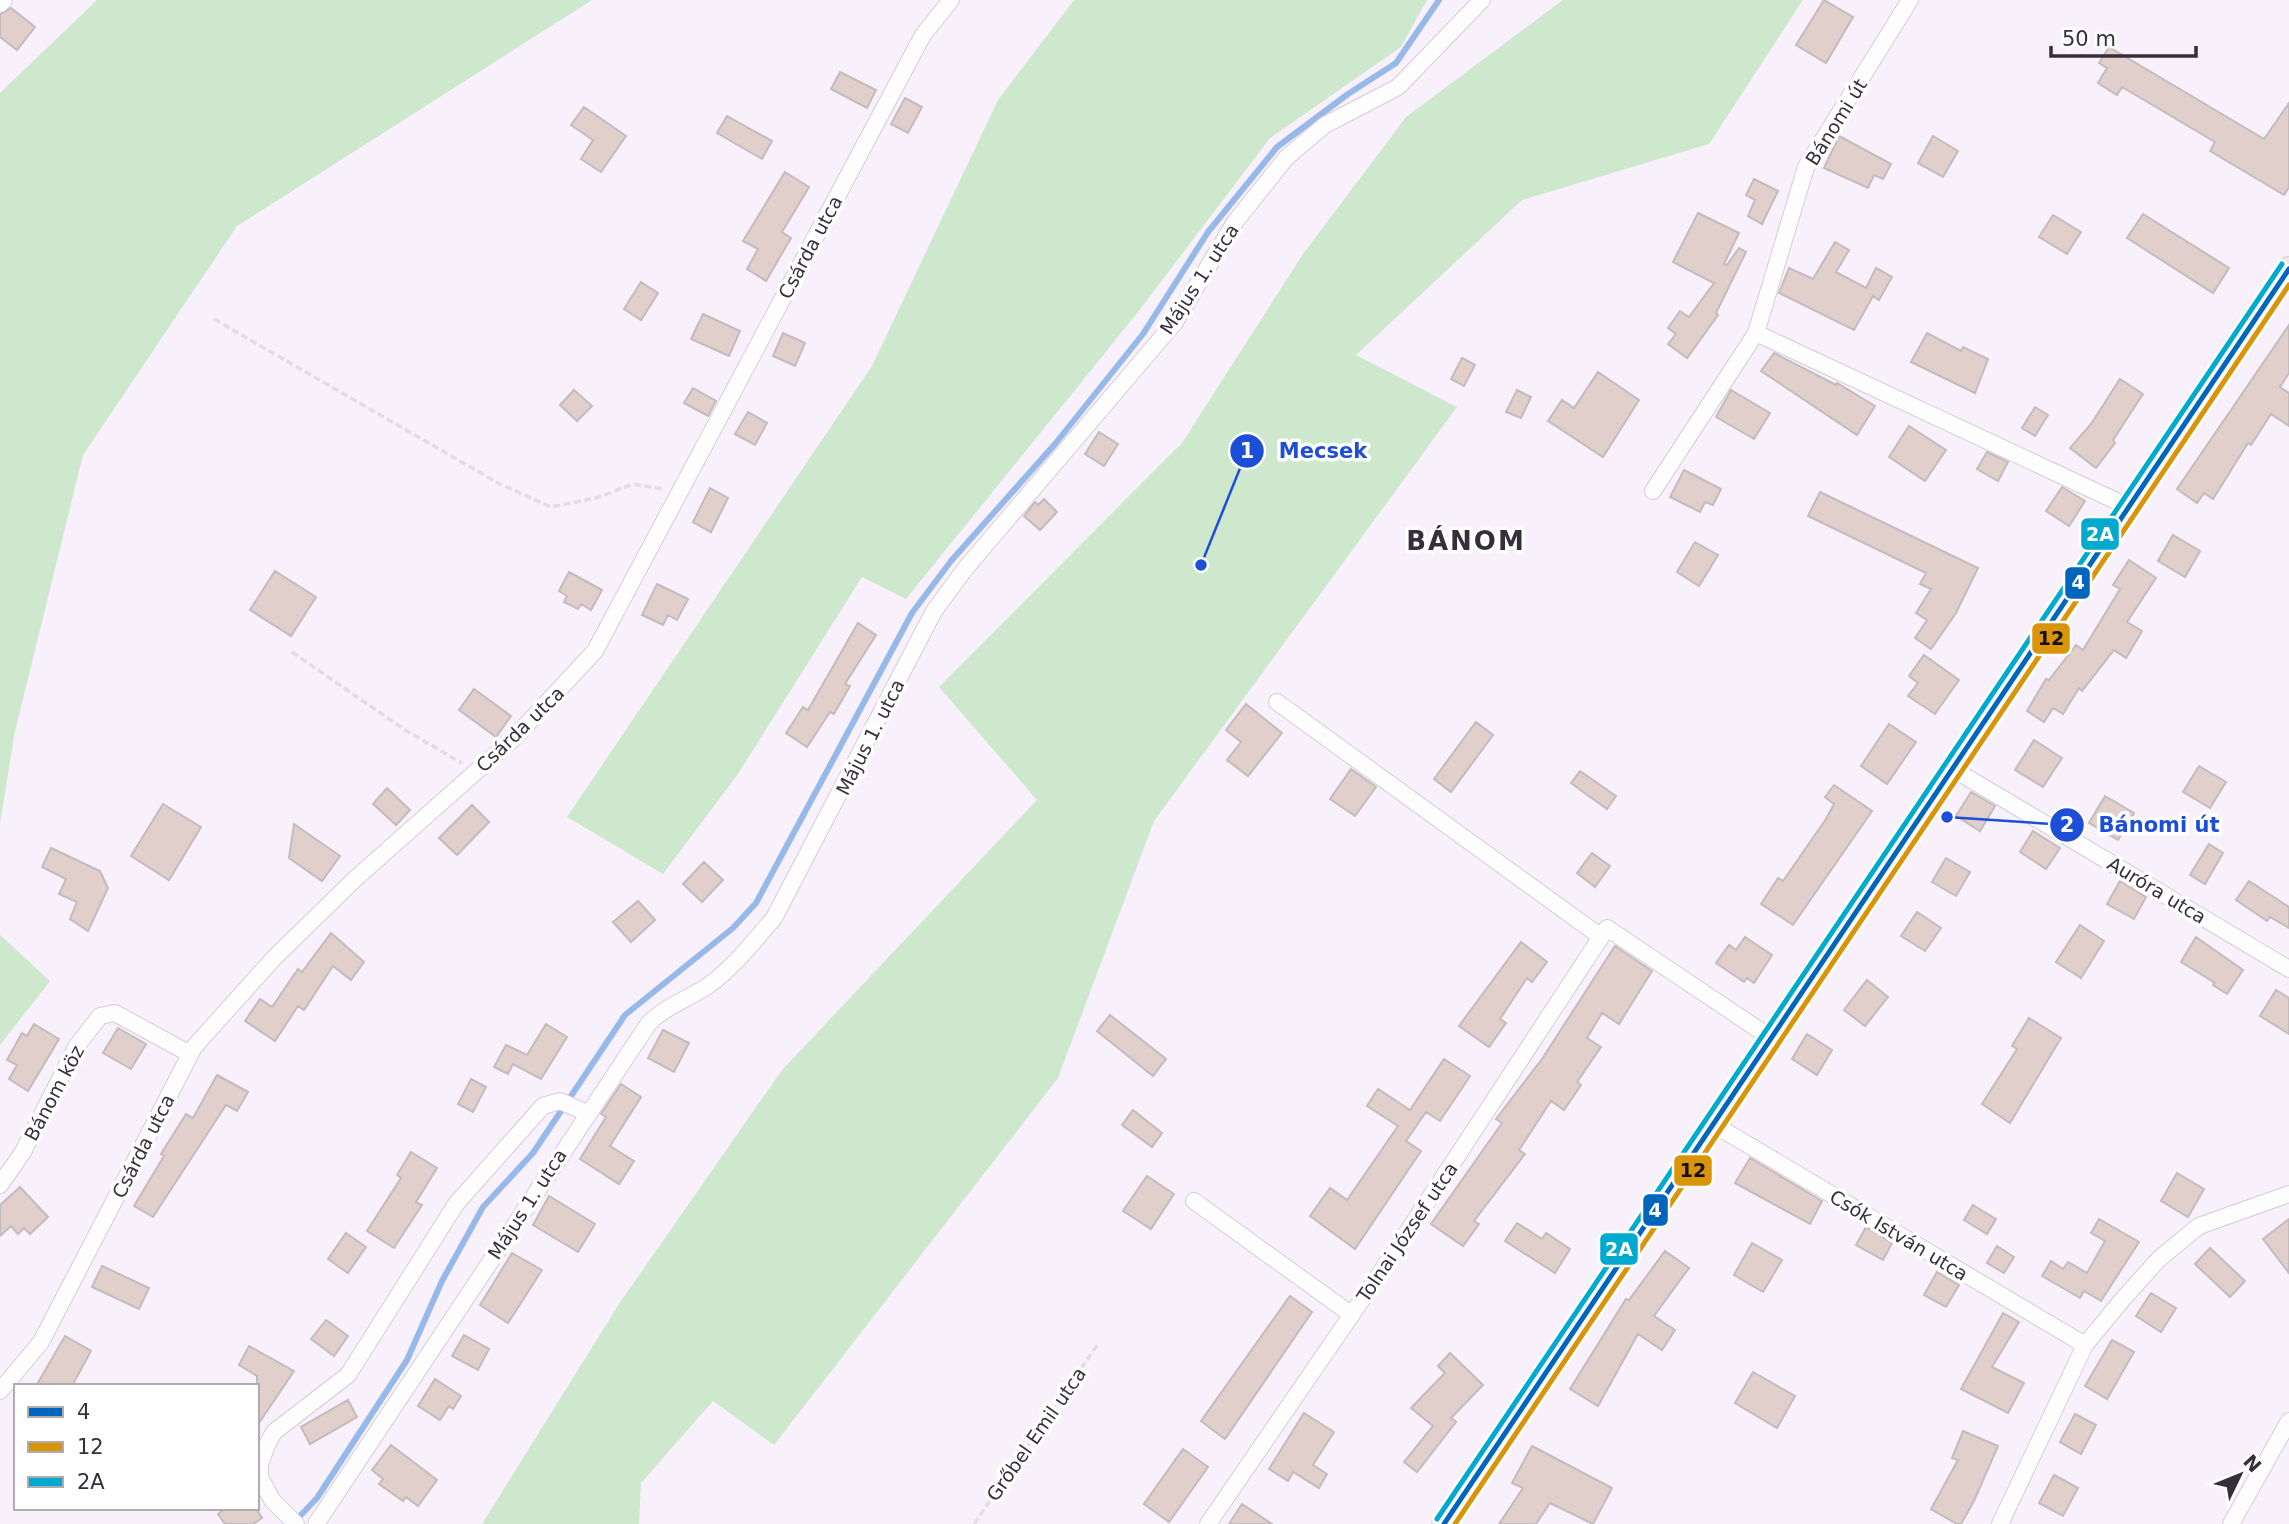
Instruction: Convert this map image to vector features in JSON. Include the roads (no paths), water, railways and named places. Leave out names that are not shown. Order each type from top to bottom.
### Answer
[{"type":"main road","points":[[1444,1524],[2289,269]]},
{"type":"street","points":[[0,4],[4,0]]},
{"type":"street","name":"Csárda utca","points":[[0,1391],[41,1342],[190,1054],[222,1012],[355,880],[514,738],[595,651],[923,35],[951,0]]},
{"type":"street","name":"Május 1. utca","points":[[316,1524],[573,1106],[663,1009],[709,985],[745,951],[774,918],[934,611],[973,559],[1174,322],[1260,188],[1286,158],[1325,125],[1398,87],[1482,0]]},
{"type":"street","name":"Bánomi út","points":[[1653,491],[1756,333],[1807,167],[1910,0]]},
{"type":"street","points":[[1756,333],[2129,507]]},
{"type":"street","points":[[1276,702],[1601,937],[1608,928],[1771,1038]]},
{"type":"street","name":"Auróra utca","points":[[1953,769],[2289,969]]},
{"type":"street","name":"Tolnai József utca","points":[[1208,1524],[1352,1315],[1601,937]]},
{"type":"street","name":"Bánom köz","points":[[0,1185],[23,1152],[76,1047],[100,1016],[116,1013],[190,1054]]},
{"type":"street","points":[[296,1524],[272,1500],[260,1477],[260,1464],[274,1432],[348,1375],[456,1204],[543,1106],[573,1106]]},
{"type":"street","name":"Csók István utca","points":[[1713,1124],[2085,1345]]},
{"type":"street","points":[[2000,1524],[2085,1345],[2159,1259],[2199,1226],[2289,1194]]},
{"type":"street","points":[[1194,1201],[1352,1315]]},
{"type":"street","points":[[2231,1524],[2289,1421]]},
{"type":"waterway","points":[[300,1516],[317,1498],[407,1360],[442,1281],[483,1207],[533,1153],[625,1015],[733,928],[756,903],[912,613],[951,561],[1055,444],[1143,334],[1208,232],[1277,147],[1348,94],[1396,63],[1439,0]]},
{"type":"place","name":"Mecsek","points":[[1201,565]]},
{"type":"place","name":"Bánomi út","points":[[1947,817]]},
{"type":"district","name":"BÁNOM","points":[[1466,541]]}]
